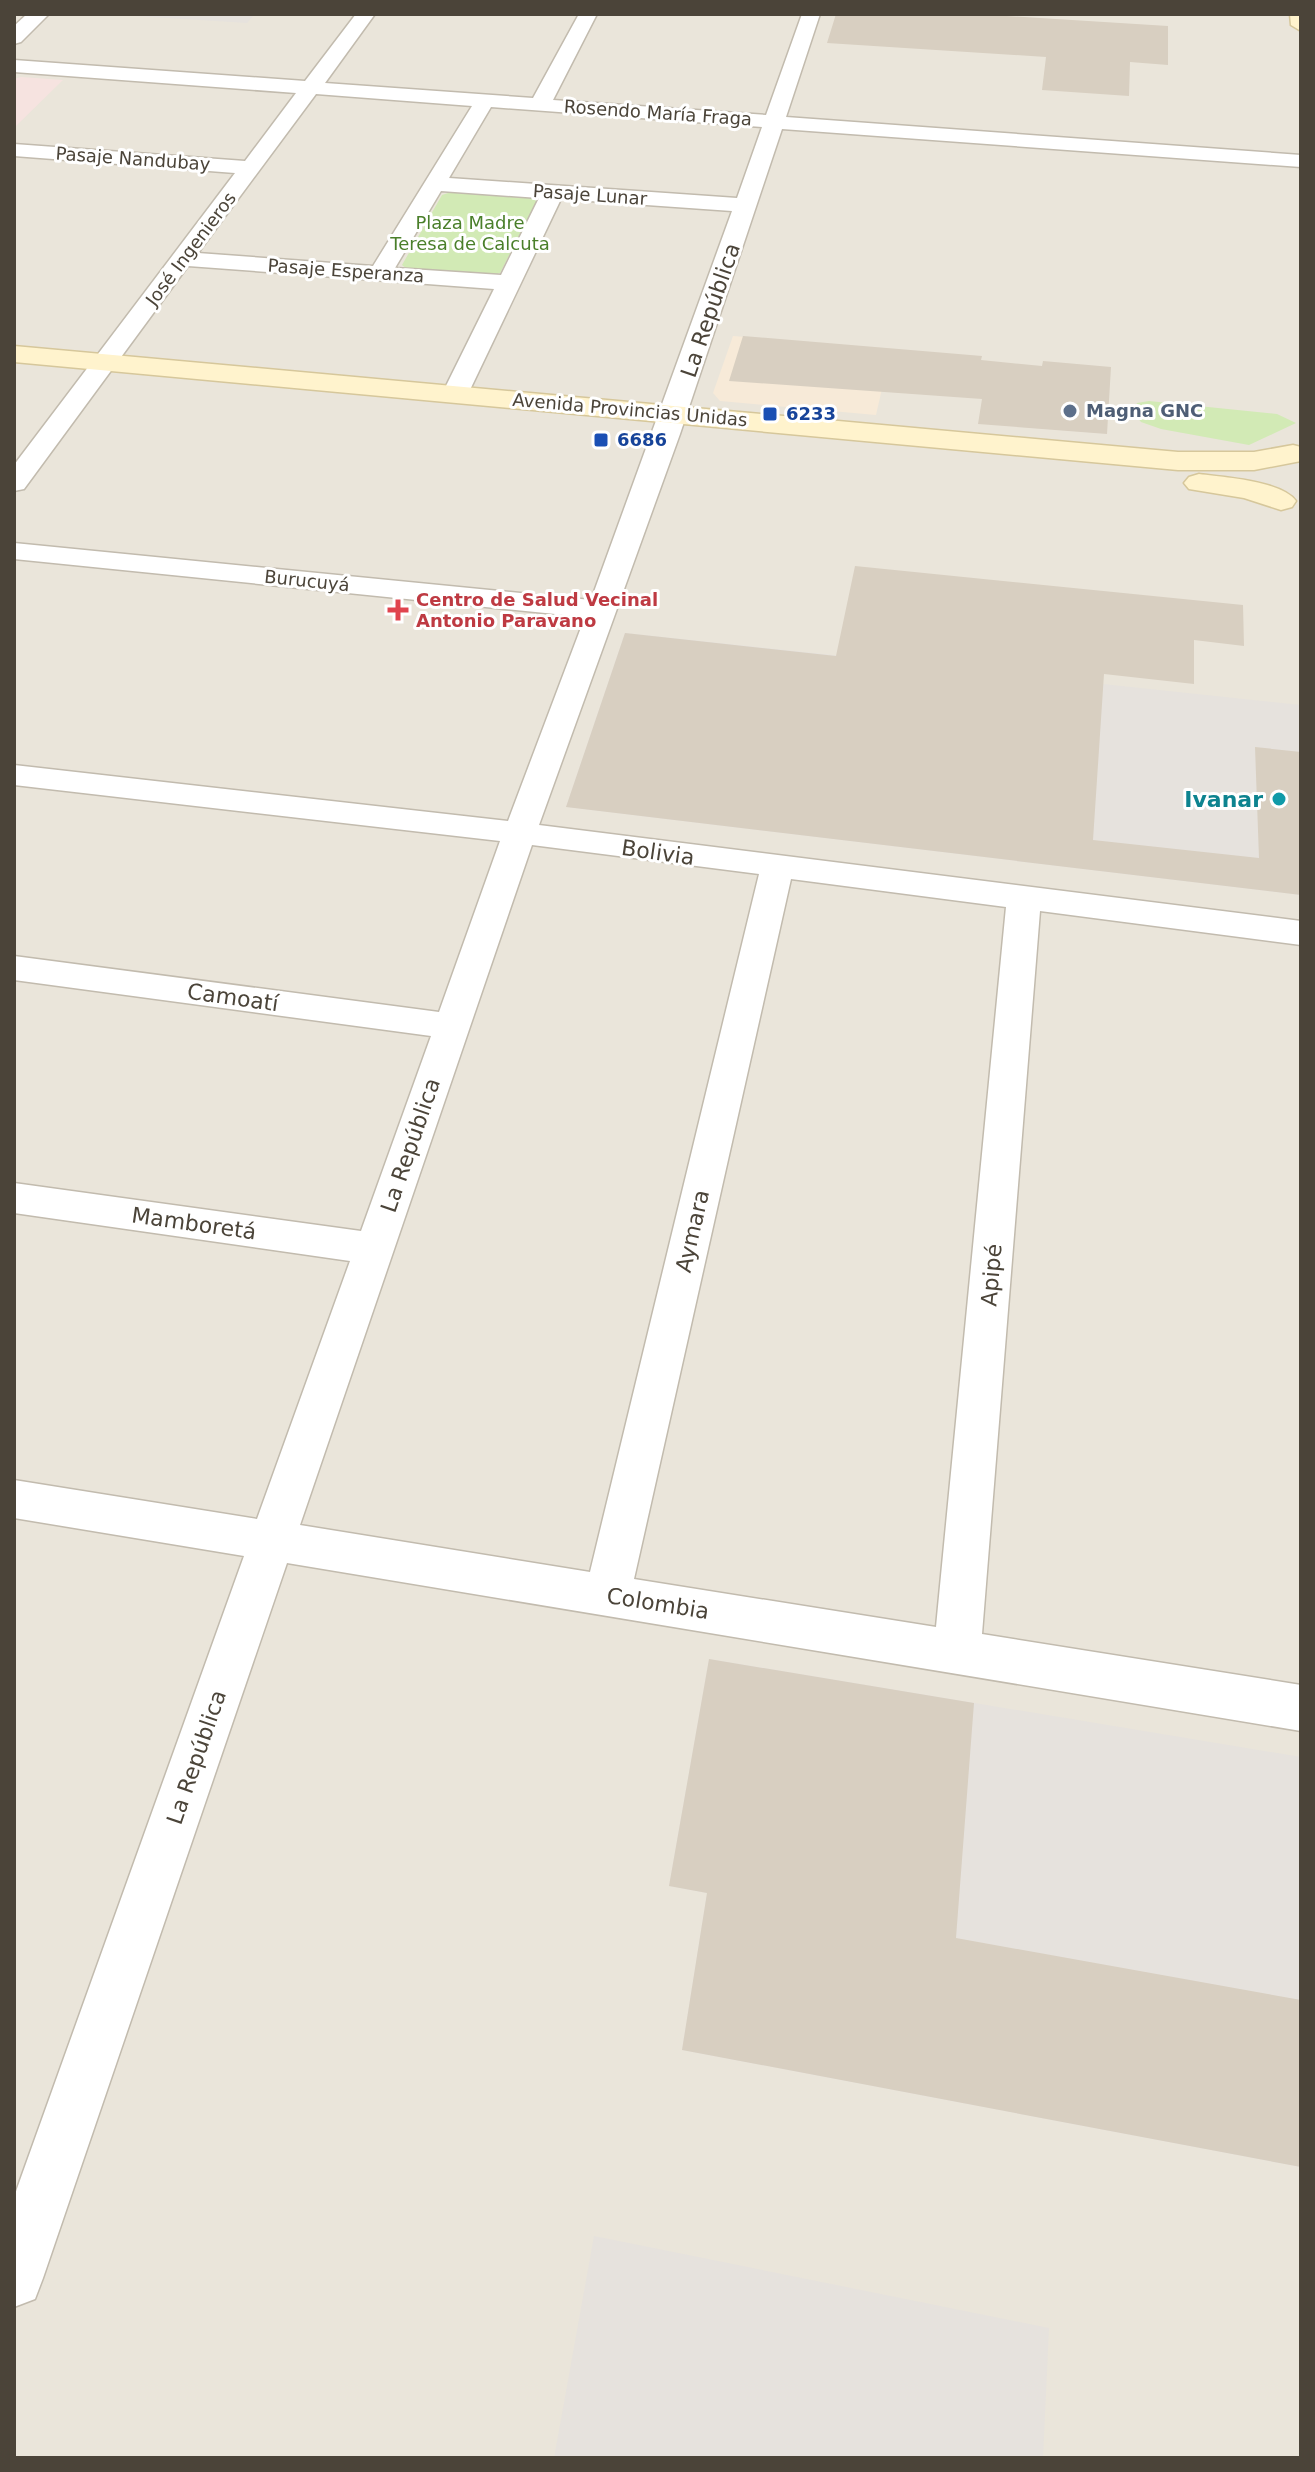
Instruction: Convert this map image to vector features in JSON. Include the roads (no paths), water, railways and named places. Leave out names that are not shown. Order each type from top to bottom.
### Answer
[{"type":"main road","points":[[1300,14],[1301,25]]},
{"type":"main road","name":"Avenida Provincias Unidas","points":[[14,354],[98,372],[671,424],[1212,464],[1254,461],[1297,452]]},
{"type":"main road","name":"Avenida Provincias Unidas","points":[[14,374],[98,372],[455,394],[671,424],[1208,483],[1249,490],[1291,505]]},
{"type":"main road","points":[[1291,505],[1274,487],[1273,475],[1280,463],[1297,452]]},
{"type":"street","points":[[14,38],[39,14]]},
{"type":"street","name":"José Ingenieros","points":[[14,483],[366,14]]},
{"type":"street","points":[[540,105],[588,14]]},
{"type":"street","name":"La República","points":[[14,2278],[520,833],[671,424],[811,14]]},
{"type":"street","name":"Rosendo María Fraga","points":[[14,66],[1301,161]]},
{"type":"street","points":[[380,274],[485,101]]},
{"type":"street","name":"Pasaje Nandubay","points":[[14,150],[251,168]]},
{"type":"street","name":"Pasaje Lunar","points":[[435,184],[746,205]]},
{"type":"street","points":[[455,394],[553,192]]},
{"type":"street","name":"Pasaje Esperanza","points":[[183,259],[509,283]]},
{"type":"street","name":"Burucuyá","points":[[14,551],[601,610]]},
{"type":"street","name":"Bolivia","points":[[14,775],[520,833],[1301,933]]},
{"type":"street","name":"Aymara","points":[[607,1595],[777,868]]},
{"type":"street","name":"Apipé","points":[[957,1652],[1024,898]]},
{"type":"street","name":"Camoatí","points":[[14,968],[452,1026]]},
{"type":"street","name":"Mamboretá","points":[[14,1198],[374,1249]]},
{"type":"street","name":"Colombia","points":[[14,1499],[1301,1708]]},
{"type":"place","name":"Magna GNC","points":[[1070,411]]},
{"type":"place","name":"6233","points":[[770,414]]},
{"type":"place","name":"6686","points":[[601,440]]},
{"type":"place","name":"Centro de Salud Vecinal Antonio Paravano","points":[[398,610]]},
{"type":"place","name":"Ivanar","points":[[1279,799]]},
{"type":"park label","name":"Plaza Madre Teresa de Calcuta","points":[[470,233]]}]
